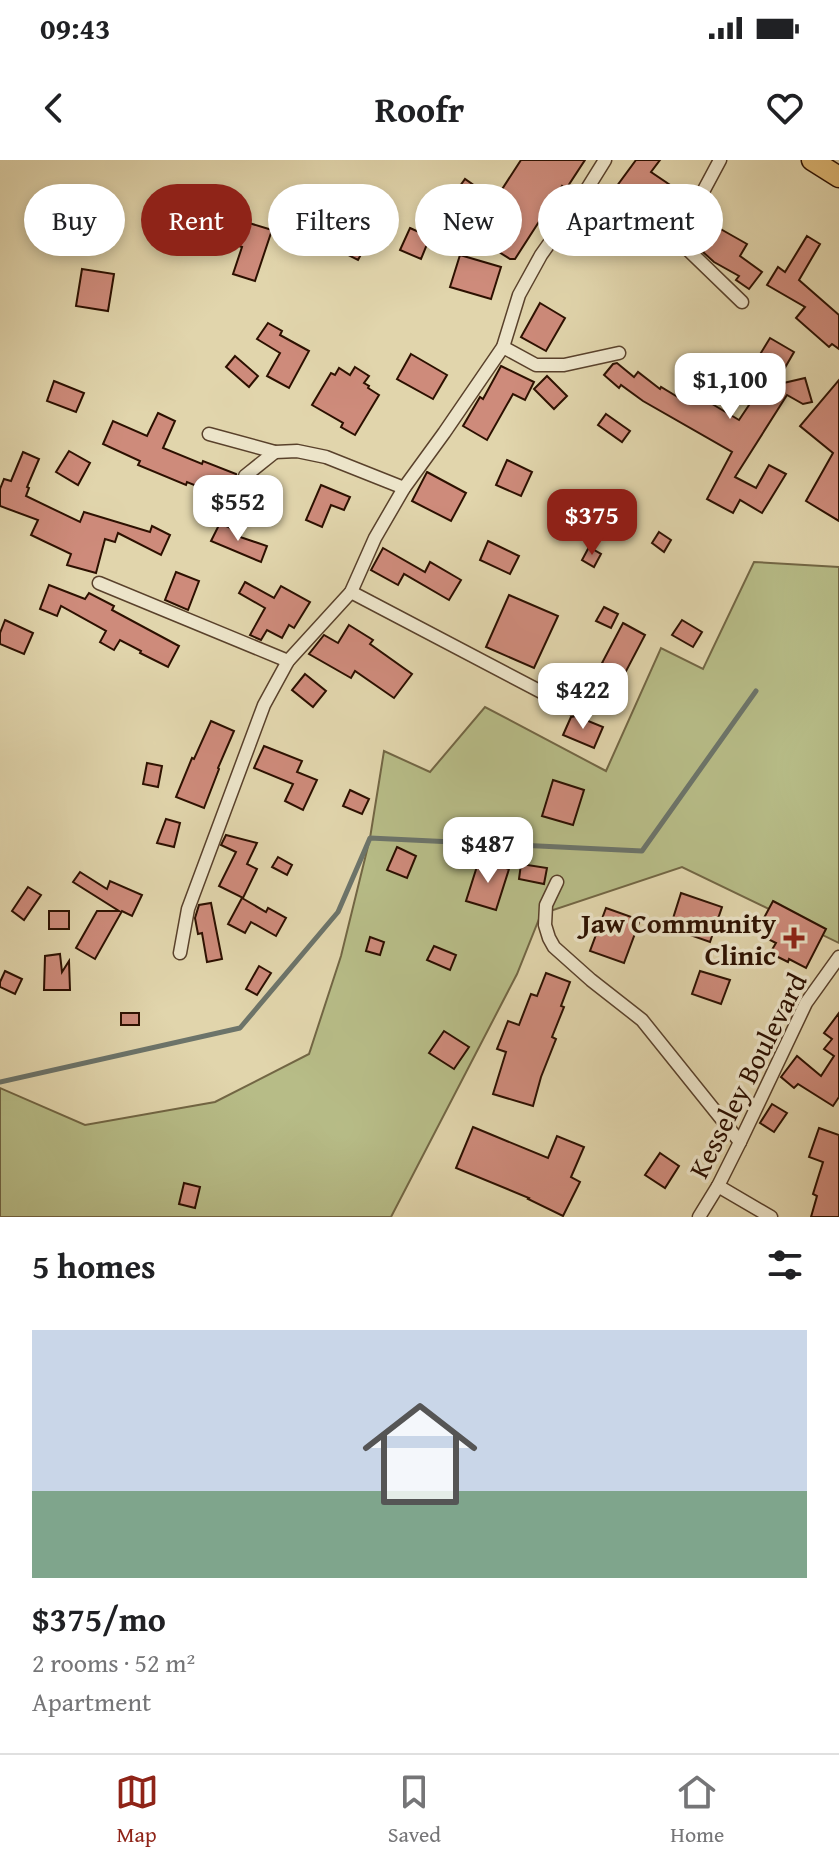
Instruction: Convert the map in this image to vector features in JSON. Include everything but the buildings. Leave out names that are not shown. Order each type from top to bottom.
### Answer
[{"type":"main road","points":[[812,160],[839,177]]},
{"type":"street","points":[[180,953],[188,909],[264,705],[288,661],[351,592],[375,538],[404,488],[503,347],[526,281],[605,160]]},
{"type":"street","points":[[720,160],[682,231],[681,243],[742,302]]},
{"type":"street","points":[[503,347],[536,365],[564,365],[619,353]]},
{"type":"street","points":[[209,434],[275,452],[297,451],[326,457],[404,488]]},
{"type":"street","points":[[245,476],[275,452]]},
{"type":"street","points":[[99,583],[288,661]]},
{"type":"street","points":[[351,592],[572,708]]},
{"type":"street","points":[[557,882],[546,905],[545,925],[554,947],[642,1020],[740,1142]]},
{"type":"street","name":"Kesseley Boulevard","points":[[699,1217],[740,1142],[806,1003],[839,957]]},
{"type":"street","points":[[718,1186],[771,1217]]},
{"type":"green space","points":[[754,562],[839,567],[839,943],[682,867],[541,914],[517,974],[391,1217],[0,1217],[0,1088],[85,1125],[215,1102],[309,1054],[341,956],[370,838],[384,751],[430,772],[485,707],[606,771],[661,648],[703,669]]},
{"type":"waterway","points":[[0,1082],[240,1028],[338,912],[370,838],[642,851],[756,691]]},
{"type":"place","name":"Jaw Community Clinic","points":[[794,938]]}]
